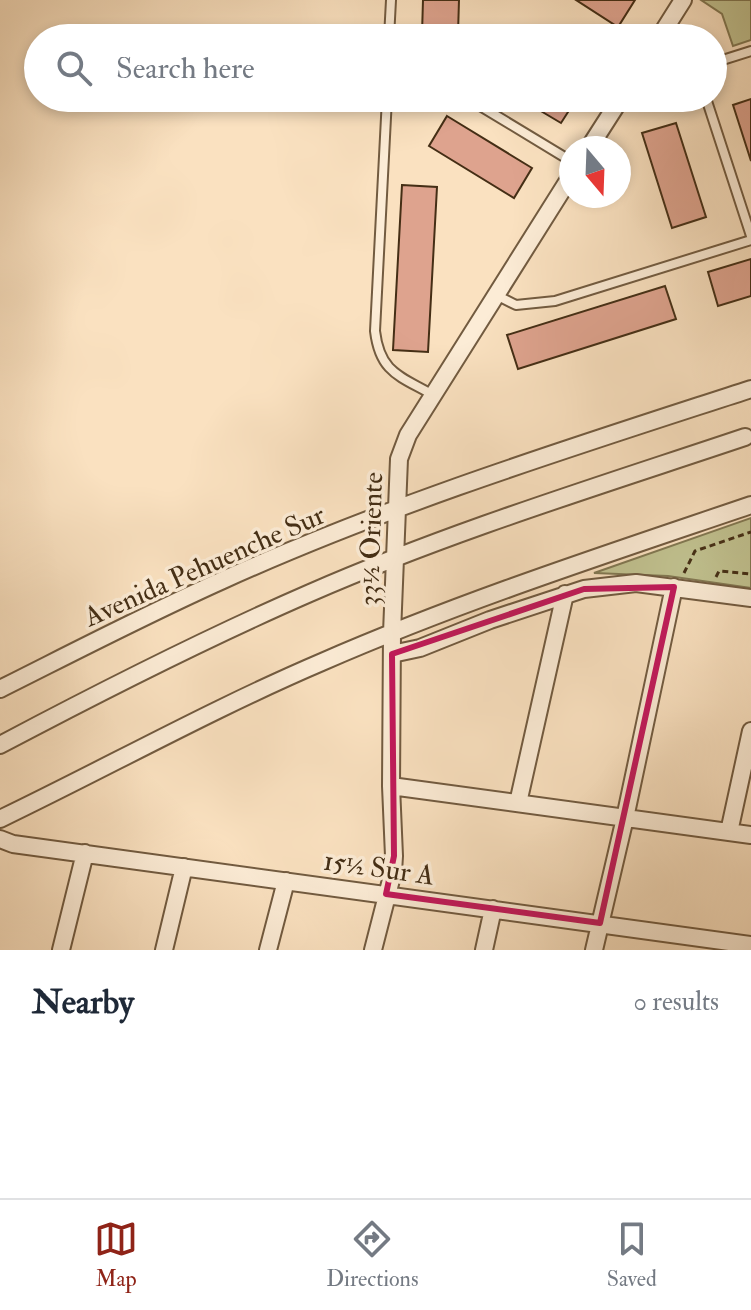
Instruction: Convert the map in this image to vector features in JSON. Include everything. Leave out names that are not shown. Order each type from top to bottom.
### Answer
[{"type":"street","points":[[668,24],[683,0]]},
{"type":"street","points":[[597,136],[612,112]]},
{"type":"street","name":"33½ Oriente","points":[[373,950],[393,872],[394,856],[392,633],[399,459],[408,435],[559,195]]},
{"type":"street","name":"Avenida Pehuenche Sur","points":[[0,689],[223,580],[496,473],[751,389]]},
{"type":"street","points":[[0,745],[221,633],[395,558],[745,437]]},
{"type":"street","points":[[0,819],[189,723],[322,662],[604,555],[751,505]]},
{"type":"street","points":[[392,654],[420,648],[490,620],[584,589],[636,583],[751,598]]},
{"type":"street","points":[[594,950],[675,587]]},
{"type":"street","points":[[518,803],[565,594]]},
{"type":"street","points":[[729,832],[751,731]]},
{"type":"street","points":[[391,786],[751,835]]},
{"type":"street","name":"15½ Sur A","points":[[0,839],[13,844],[751,945]]},
{"type":"street","points":[[61,950],[85,853]]},
{"type":"street","points":[[164,950],[184,867]]},
{"type":"street","points":[[268,950],[286,881]]},
{"type":"street","points":[[484,950],[493,909]]},
{"type":"lane","points":[[390,24],[391,0]]},
{"type":"lane","points":[[727,59],[751,51]]},
{"type":"lane","points":[[386,112],[375,331],[377,350],[388,368],[433,395]]},
{"type":"lane","points":[[490,112],[559,154]]},
{"type":"lane","points":[[496,295],[516,305],[555,301],[751,238],[710,112]]},
{"type":"path","points":[[675,587],[695,551],[751,532]]},
{"type":"path","points":[[746,574],[751,571]]},
{"type":"highlighted area","points":[[674,587],[600,923],[386,894],[394,856],[392,654],[584,589]]},
{"type":"green space","points":[[701,0],[751,0],[751,40],[733,46],[722,14]]},
{"type":"green space","points":[[751,518],[751,588],[668,576],[594,573]]},
{"type":"building","points":[[423,0],[459,0],[458,24],[422,24]]},
{"type":"building","points":[[576,0],[635,0],[620,24],[613,24]]},
{"type":"building","points":[[751,99],[751,161],[733,105]]},
{"type":"building","points":[[543,112],[568,112],[561,123]]},
{"type":"building","points":[[447,116],[532,168],[514,198],[429,146]]},
{"type":"building","points":[[676,123],[706,217],[672,228],[642,133]]},
{"type":"building","points":[[402,185],[437,187],[428,352],[393,350]]},
{"type":"building","points":[[751,259],[751,296],[718,306],[708,272]]},
{"type":"building","points":[[665,286],[676,319],[518,369],[507,335]]}]
